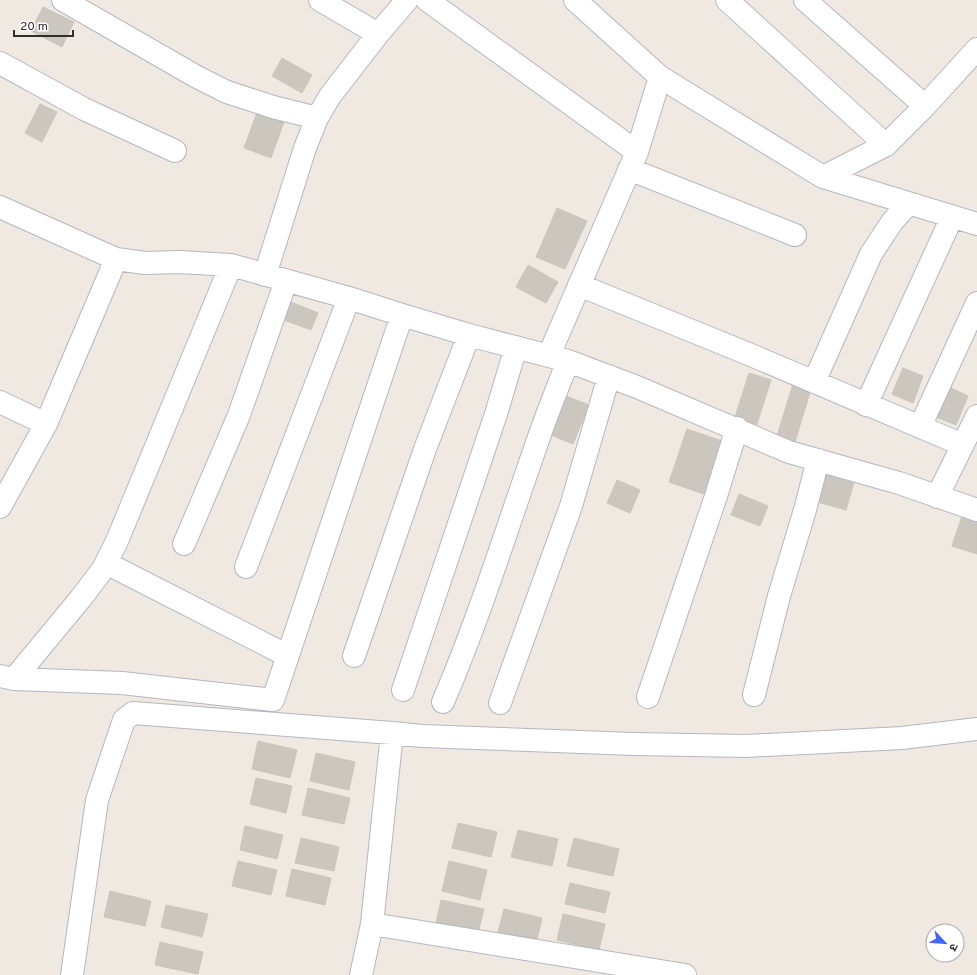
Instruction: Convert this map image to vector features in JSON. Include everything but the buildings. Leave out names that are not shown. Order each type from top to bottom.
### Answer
[{"type":"street","points":[[63,0],[197,78],[227,92],[273,107],[317,118]]},
{"type":"street","points":[[320,0],[378,34]]},
{"type":"street","points":[[264,275],[305,148],[317,118],[330,96],[406,0]]},
{"type":"street","points":[[427,0],[633,161],[795,235]]},
{"type":"street","points":[[574,0],[660,77],[823,177],[977,224]]},
{"type":"street","points":[[727,0],[886,144]]},
{"type":"street","points":[[805,0],[924,106]]},
{"type":"street","points":[[823,177],[886,144],[977,50]]},
{"type":"street","points":[[0,63],[84,109],[175,151]]},
{"type":"street","points":[[443,702],[464,654],[539,438],[558,358],[579,285],[633,161],[660,77]]},
{"type":"street","points":[[814,382],[871,254],[892,222],[909,203]]},
{"type":"street","points":[[0,207],[116,259],[145,264],[179,262],[230,265],[349,298],[468,335],[558,358],[609,376],[737,428],[789,452],[900,483],[977,510]]},
{"type":"street","points":[[866,405],[952,217]]},
{"type":"street","points":[[0,507],[46,424],[116,259]]},
{"type":"street","points":[[7,678],[81,598],[106,563],[118,541],[230,265]]},
{"type":"street","points":[[184,544],[240,415],[286,281]]},
{"type":"street","points":[[579,285],[752,355],[866,405],[963,445]]},
{"type":"street","points":[[246,567],[349,298]]},
{"type":"street","points":[[920,427],[977,303]]},
{"type":"street","points":[[7,678],[122,683],[273,700],[402,315]]},
{"type":"street","points":[[354,656],[425,449],[468,335]]},
{"type":"street","points":[[403,690],[496,414],[516,347]]},
{"type":"street","points":[[500,703],[571,506],[609,376]]},
{"type":"street","points":[[0,402],[46,424]]},
{"type":"street","points":[[937,497],[977,416]]},
{"type":"street","points":[[648,697],[716,496],[737,428]]},
{"type":"street","points":[[754,694],[778,596],[805,510],[818,460]]},
{"type":"street","points":[[106,563],[288,656]]},
{"type":"street","points":[[72,975],[97,800],[124,720],[133,713],[445,738],[634,744],[746,746],[902,738],[977,729]]},
{"type":"street","points":[[361,975],[372,924],[392,733]]},
{"type":"street","points":[[372,924],[685,975]]}]
